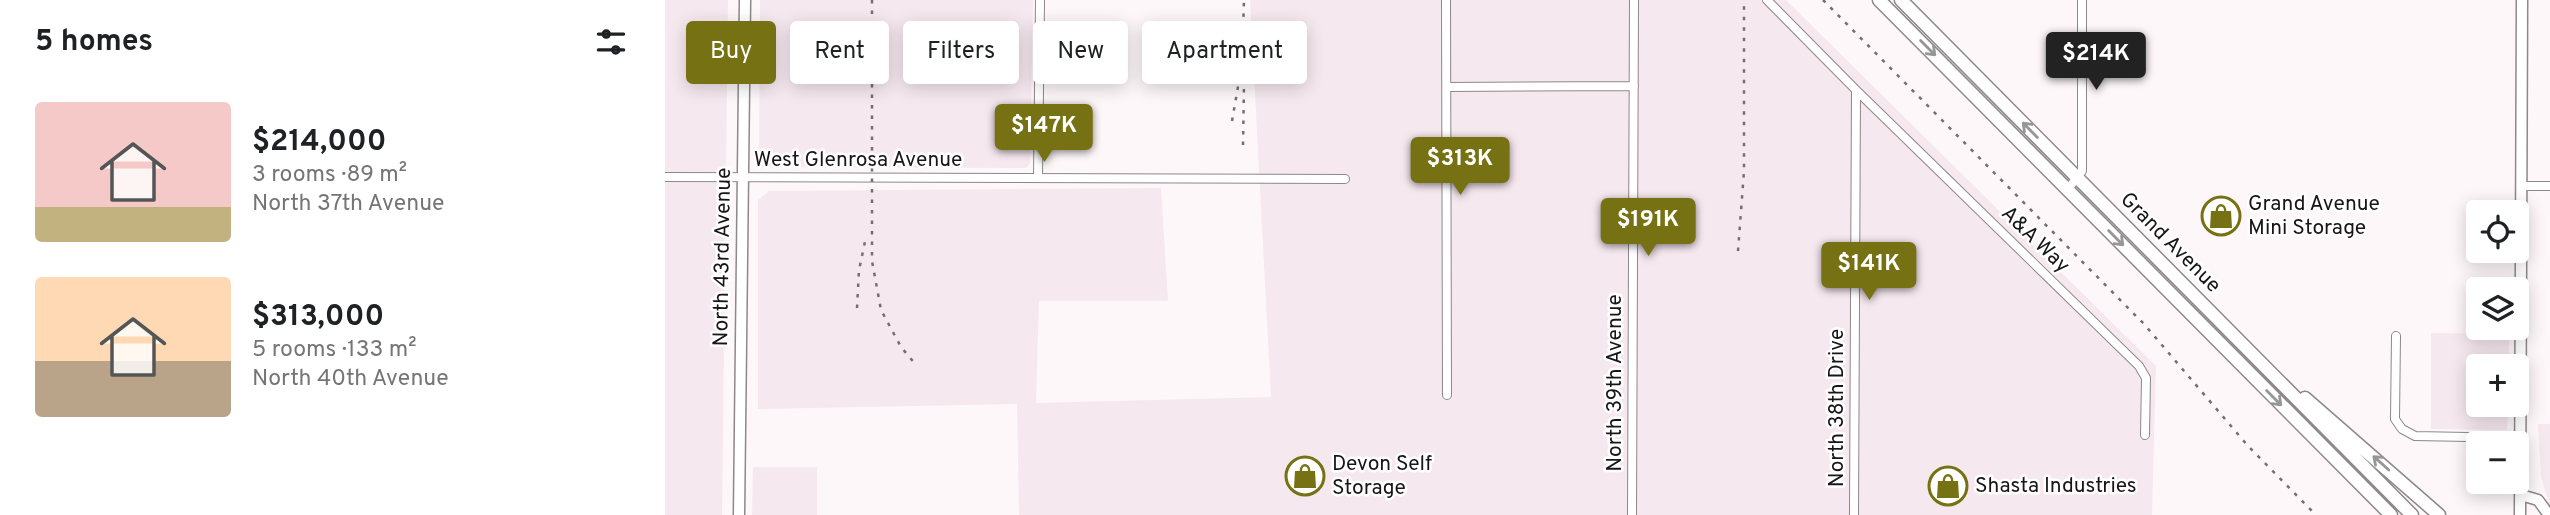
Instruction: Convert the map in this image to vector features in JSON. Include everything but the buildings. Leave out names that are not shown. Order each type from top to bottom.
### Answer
[{"type":"highway","name":"Grand Avenue","points":[[1879,0],[2391,515]]},
{"type":"highway","name":"Grand Avenue","points":[[1901,0],[2412,515]]},
{"type":"highway","points":[[2226,349],[2246,345]]},
{"type":"highway","points":[[2281,381],[2316,405],[2435,512]]},
{"type":"highway","points":[[2378,502],[2389,491]]},
{"type":"main road","name":"North 43rd Avenue","points":[[739,515],[745,0]]},
{"type":"main road","points":[[2521,431],[2522,0]]},
{"type":"main road","points":[[2520,515],[2521,495],[2538,500],[2549,515]]},
{"type":"street","points":[[1038,178],[1040,0]]},
{"type":"street","points":[[1446,0],[1447,395]]},
{"type":"street","name":"North 39th Avenue","points":[[1632,515],[1634,0]]},
{"type":"street","name":"A&A Way","points":[[1767,0],[2139,366],[2145,378],[2145,435]]},
{"type":"street","points":[[2068,190],[2082,171],[2083,0]]},
{"type":"street","points":[[1447,87],[1634,86]]},
{"type":"street","name":"North 38th Drive","points":[[1854,515],[1856,90]]},
{"type":"street","name":"West Glenrosa Avenue","points":[[665,177],[1345,179]]},
{"type":"street","points":[[2521,186],[2550,186]]},
{"type":"street","points":[[2396,336],[2395,419],[2402,429],[2414,436],[2466,437]]},
{"type":"shaded area","points":[[665,0],[728,0],[728,21],[686,21],[686,84],[727,84],[722,515],[665,515]]},
{"type":"shaded area","points":[[760,0],[1033,0],[1030,163],[1026,168],[759,167],[759,84],[776,84],[776,21],[760,21]]},
{"type":"shaded area","points":[[1250,0],[1786,0],[2156,366],[2152,515],[1019,515],[1017,404],[758,409],[758,200],[769,191],[1161,188],[1168,301],[1039,301],[1036,403],[1271,397],[1254,84],[1307,84],[1307,21],[1251,21]]},
{"type":"shaded area","points":[[2431,333],[2466,333],[2466,340],[2509,340],[2509,354],[2466,354],[2466,417],[2508,417],[2507,430],[2431,429]]},
{"type":"shaded area","points":[[2538,424],[2550,424],[2550,507],[2541,477]]},
{"type":"shaded area","points":[[753,467],[817,467],[817,515],[752,515]]},
{"type":"railway","points":[[872,0],[872,261],[881,310],[901,347],[917,366]]},
{"type":"railway","points":[[1232,121],[1242,64],[1244,0]]},
{"type":"railway","points":[[1738,251],[1744,171],[1744,0]]},
{"type":"railway","points":[[1823,0],[2144,324],[2248,446],[2316,515]]},
{"type":"railway","points":[[1243,145],[1244,86]]},
{"type":"railway","points":[[857,308],[859,270],[866,237]]},
{"type":"place","name":"Grand Avenue Mini Storage","points":[[2221,216]]},
{"type":"place","name":"Devon Self Storage","points":[[1305,476]]},
{"type":"place","name":"Shasta Industries","points":[[1948,486]]}]
